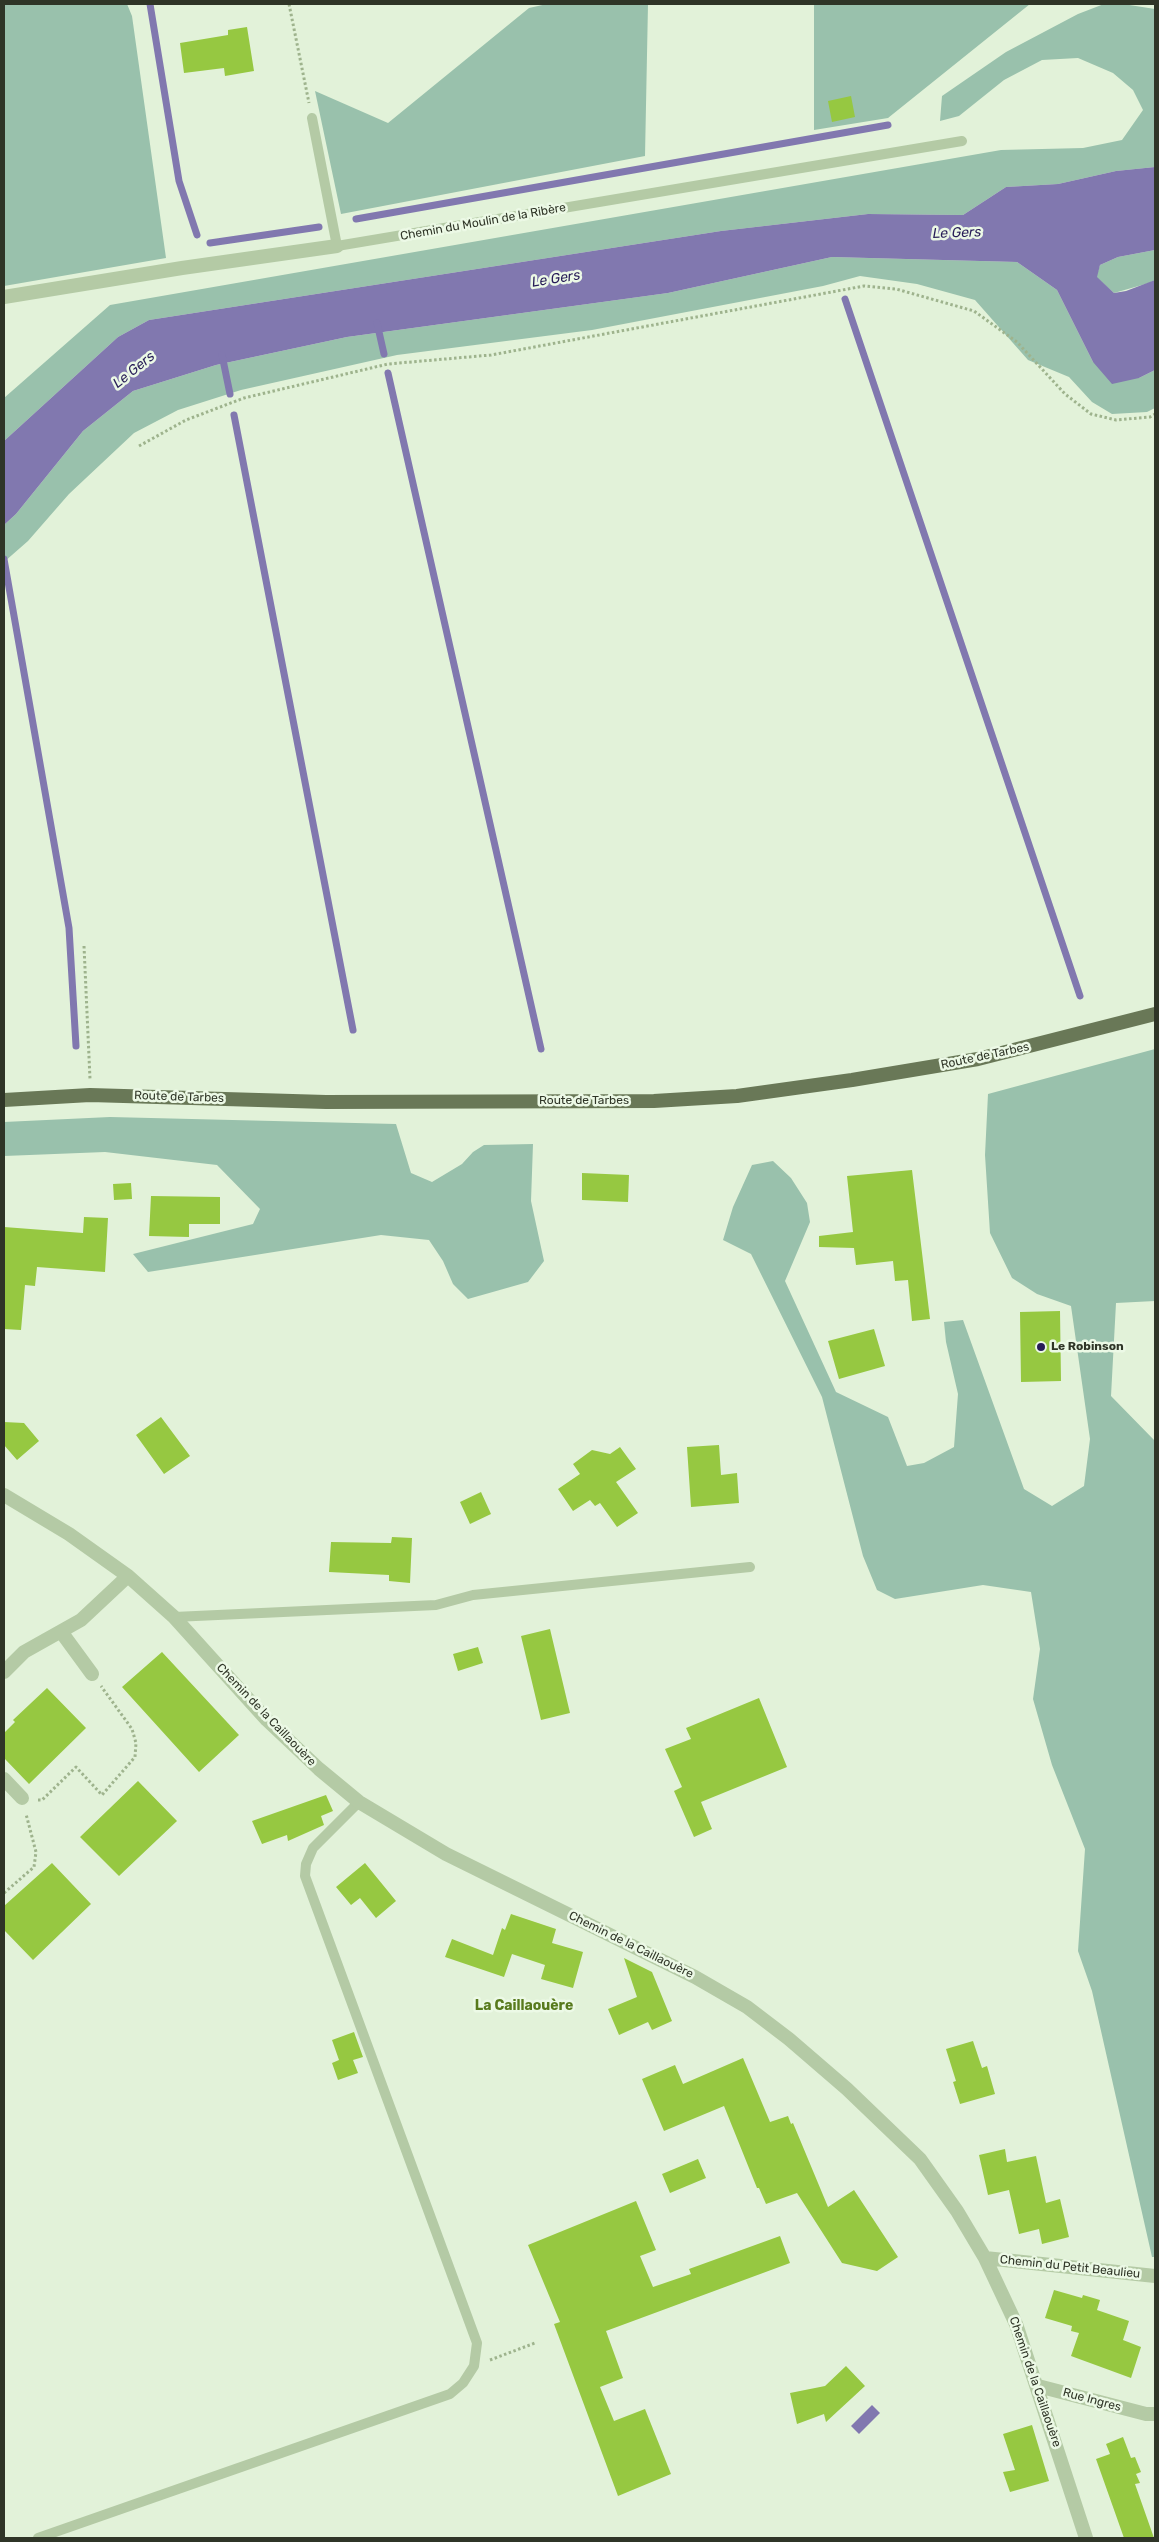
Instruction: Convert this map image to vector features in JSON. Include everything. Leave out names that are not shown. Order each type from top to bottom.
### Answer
[{"type":"main road","name":"Route de Tarbes","points":[[4,1100],[90,1095],[326,1102],[654,1101],[736,1096],[852,1080],[978,1059],[1155,1014]]},
{"type":"street","name":"Chemin du Moulin de la Ribère","points":[[4,297],[182,268],[337,246]]},
{"type":"street","name":"Chemin de la Caillaouère","points":[[4,1495],[69,1534],[128,1576],[174,1617],[267,1720],[318,1769],[359,1802],[446,1854],[694,1977],[747,2008],[789,2039],[847,2089],[920,2159],[957,2211],[984,2258],[1016,2324],[1038,2386],[1086,2538]]},
{"type":"street","points":[[4,1672],[24,1652],[62,1633],[81,1620],[128,1576]]},
{"type":"street","points":[[62,1633],[92,1674]]},
{"type":"street","points":[[4,1779],[22,1798]]},
{"type":"street","name":"Chemin du Petit Beaulieu","points":[[984,2258],[1155,2276]]},
{"type":"street","name":"Rue Ingres","points":[[1038,2386],[1151,2414],[1155,2426]]},
{"type":"lane","points":[[312,118],[337,246]]},
{"type":"lane","name":"Chemin du Moulin de la Ribère","points":[[337,246],[962,140]]},
{"type":"lane","points":[[174,1617],[436,1605],[474,1595],[750,1567]]},
{"type":"lane","points":[[38,2538],[450,2394],[464,2383],[474,2366],[477,2343],[305,1876],[306,1864],[313,1848],[359,1802]]},
{"type":"path","points":[[289,4],[312,118]]},
{"type":"path","points":[[139,446],[186,420],[244,398],[388,364],[491,355],[864,286],[896,289],[974,311],[1017,342],[1065,394],[1091,414],[1116,420],[1150,417],[1155,414]]},
{"type":"path","points":[[84,946],[90,1095]]},
{"type":"path","points":[[4,1893],[34,1867],[36,1852],[22,1798],[42,1800],[76,1767],[102,1794],[135,1757],[136,1743],[132,1729],[92,1674]]},
{"type":"path","points":[[476,2356],[489,2361],[535,2343]]},
{"type":"green space","points":[[4,4],[127,4],[132,16],[166,258],[4,286]]},
{"type":"green space","points":[[547,4],[648,4],[645,156],[341,214],[315,91],[388,123],[529,8]]},
{"type":"green space","points":[[814,4],[1030,4],[888,118],[814,130]]},
{"type":"green space","points":[[1104,4],[1123,4],[1155,9],[1155,167],[1116,171],[1058,184],[1006,187],[963,215],[868,214],[721,231],[149,320],[118,337],[4,441],[4,398],[110,305],[1001,150],[1083,148],[1122,140],[1143,110],[1133,90],[1113,73],[1078,58],[1042,60],[1004,80],[959,116],[940,121],[942,96],[1006,52],[1078,14]]},
{"type":"green space","points":[[1155,250],[1155,280],[1149,283],[1114,293],[1096,277],[1100,265],[1118,257]]},
{"type":"green space","points":[[832,257],[1017,262],[1057,290],[1093,362],[1139,378],[1155,370],[1155,408],[1147,412],[1112,414],[1092,402],[1069,377],[1028,360],[975,300],[917,284],[860,276],[823,286],[592,330],[397,355],[241,390],[178,410],[134,433],[69,494],[28,541],[4,562],[4,525],[16,514],[83,431],[133,391],[216,365],[347,337],[668,293]]},
{"type":"green space","points":[[1155,1049],[1155,1301],[1116,1303],[1111,1396],[1155,1441],[1155,2257],[1152,2257],[1092,1991],[1078,1951],[1085,1849],[1052,1765],[1033,1699],[1040,1649],[1031,1592],[983,1585],[895,1599],[877,1590],[863,1556],[822,1397],[751,1254],[723,1240],[733,1207],[752,1165],[773,1161],[791,1178],[807,1203],[810,1222],[785,1281],[836,1392],[888,1417],[907,1466],[924,1463],[954,1447],[958,1394],[946,1342],[944,1322],[963,1320],[1024,1489],[1052,1506],[1084,1486],[1090,1439],[1071,1306],[1037,1294],[1012,1278],[990,1233],[985,1155],[988,1094]]},
{"type":"green space","points":[[110,1117],[396,1124],[411,1173],[432,1182],[462,1164],[473,1152],[484,1145],[533,1144],[531,1201],[544,1261],[528,1282],[468,1299],[453,1284],[443,1261],[429,1240],[381,1235],[148,1272],[133,1254],[253,1224],[260,1209],[217,1165],[105,1152],[4,1156],[4,1122]]},
{"type":"water","name":"Le Gers","points":[[1155,167],[1155,250],[1118,257],[1100,265],[1097,277],[1114,293],[1126,291],[1155,280],[1155,370],[1139,378],[1112,384],[1093,362],[1057,290],[1017,262],[832,257],[668,293],[347,337],[216,365],[133,391],[83,431],[16,514],[4,525],[4,441],[118,337],[149,320],[721,231],[868,214],[963,215],[1006,187],[1058,184],[1116,171]]},
{"type":"water","points":[[872,2405],[880,2413],[859,2434],[851,2426]]},
{"type":"building","points":[[247,27],[254,71],[225,76],[224,68],[184,73],[180,43],[228,35],[228,30]]},
{"type":"building","points":[[851,96],[855,117],[832,122],[828,101]]},
{"type":"building","points":[[912,1170],[930,1319],[912,1321],[908,1280],[895,1281],[893,1261],[856,1265],[854,1248],[819,1247],[819,1236],[853,1232],[847,1176]]},
{"type":"building","points":[[582,1173],[629,1175],[628,1202],[582,1200]]},
{"type":"building","points":[[131,1183],[132,1199],[114,1200],[113,1184]]},
{"type":"building","points":[[151,1196],[220,1197],[220,1224],[189,1224],[189,1237],[149,1236]]},
{"type":"building","points":[[84,1217],[108,1218],[105,1272],[37,1267],[35,1286],[25,1285],[21,1330],[4,1329],[4,1227],[83,1233]]},
{"type":"building","name":"Le Robinson","points":[[1060,1311],[1061,1381],[1021,1382],[1020,1312]]},
{"type":"building","points":[[874,1329],[885,1366],[839,1379],[828,1341]]},
{"type":"building","points":[[161,1417],[190,1456],[164,1474],[136,1435]]},
{"type":"building","points":[[4,1422],[24,1423],[39,1441],[17,1460],[4,1445]]},
{"type":"building","points":[[719,1445],[721,1475],[737,1473],[739,1503],[691,1507],[687,1447]]},
{"type":"building","points":[[620,1447],[636,1469],[616,1482],[638,1513],[617,1527],[600,1503],[595,1506],[590,1500],[573,1511],[558,1489],[580,1474],[573,1464],[592,1450],[610,1454]]},
{"type":"building","points":[[481,1492],[491,1514],[470,1524],[460,1502]]},
{"type":"building","points":[[392,1537],[412,1538],[410,1583],[389,1581],[389,1575],[329,1572],[331,1542],[391,1543]]},
{"type":"building","points":[[550,1629],[570,1713],[541,1720],[521,1636]]},
{"type":"building","points":[[478,1647],[483,1663],[458,1671],[453,1654]]},
{"type":"building","points":[[162,1652],[239,1735],[199,1772],[122,1687]]},
{"type":"building","points":[[47,1688],[86,1728],[29,1784],[4,1758],[4,1733],[15,1722],[13,1720]]},
{"type":"building","points":[[759,1698],[787,1767],[701,1802],[712,1829],[694,1837],[674,1791],[682,1787],[665,1749],[691,1739],[686,1728]]},
{"type":"building","points":[[138,1781],[177,1821],[119,1876],[80,1837]]},
{"type":"building","points":[[326,1795],[333,1811],[321,1816],[324,1825],[288,1841],[287,1835],[262,1844],[252,1821]]},
{"type":"building","points":[[52,1863],[91,1904],[33,1960],[4,1930],[4,1906]]},
{"type":"building","points":[[365,1863],[396,1901],[376,1918],[360,1898],[351,1905],[336,1887]]},
{"type":"building","points":[[511,1914],[556,1929],[552,1943],[583,1952],[573,1988],[541,1979],[545,1965],[512,1954],[504,1977],[445,1957],[452,1939],[493,1955],[502,1928],[505,1930]]},
{"type":"building","points":[[624,1958],[652,1972],[672,2021],[652,2030],[648,2022],[619,2035],[608,2009],[637,1997]]},
{"type":"building","points":[[354,2032],[363,2057],[353,2060],[358,2073],[338,2080],[332,2063],[339,2060],[332,2040]]},
{"type":"building","points":[[973,2041],[982,2068],[987,2066],[995,2094],[960,2104],[953,2082],[956,2081],[946,2049]]},
{"type":"building","points":[[743,2058],[770,2122],[788,2116],[791,2124],[793,2123],[828,2207],[854,2190],[898,2257],[877,2271],[842,2263],[797,2193],[766,2204],[759,2188],[757,2188],[724,2106],[664,2131],[642,2079],[675,2065],[683,2084]]},
{"type":"building","points":[[1005,2149],[1007,2162],[1036,2156],[1046,2203],[1060,2199],[1069,2237],[1042,2244],[1039,2229],[1019,2234],[1009,2190],[988,2195],[979,2155]]},
{"type":"building","points":[[698,2159],[706,2178],[670,2193],[662,2174]]},
{"type":"building","points":[[636,2201],[656,2250],[640,2256],[653,2287],[691,2274],[689,2269],[780,2236],[790,2263],[606,2331],[623,2378],[600,2387],[614,2421],[645,2409],[671,2474],[618,2496],[554,2324],[560,2322],[528,2245]]},
{"type":"building","points":[[1054,2290],[1082,2298],[1083,2295],[1100,2300],[1097,2310],[1129,2321],[1123,2340],[1141,2347],[1131,2378],[1071,2356],[1079,2333],[1071,2331],[1072,2326],[1045,2318]]},
{"type":"building","points":[[846,2366],[865,2386],[826,2422],[824,2414],[797,2424],[790,2393],[825,2386]]},
{"type":"building","points":[[1032,2425],[1049,2481],[1010,2492],[1003,2472],[1015,2470],[1003,2434]]},
{"type":"building","points":[[1123,2437],[1131,2458],[1135,2457],[1141,2472],[1136,2474],[1140,2483],[1135,2484],[1154,2538],[1124,2538],[1096,2459],[1110,2454],[1106,2444]]},
{"type":"waterway","points":[[150,4],[179,181],[197,235]]},
{"type":"waterway","points":[[356,219],[888,125]]},
{"type":"waterway","points":[[210,243],[319,227]]},
{"type":"waterway","points":[[845,299],[1080,996]]},
{"type":"waterway","points":[[377,323],[384,354]]},
{"type":"waterway","points":[[222,355],[230,394]]},
{"type":"waterway","points":[[388,373],[541,1049]]},
{"type":"waterway","points":[[234,415],[353,1030]]},
{"type":"waterway","points":[[4,559],[69,928],[76,1046]]},
{"type":"place","name":"Le Robinson","points":[[1041,1347]]},
{"type":"district","name":"La Caillaouère","points":[[524,2006]]}]
